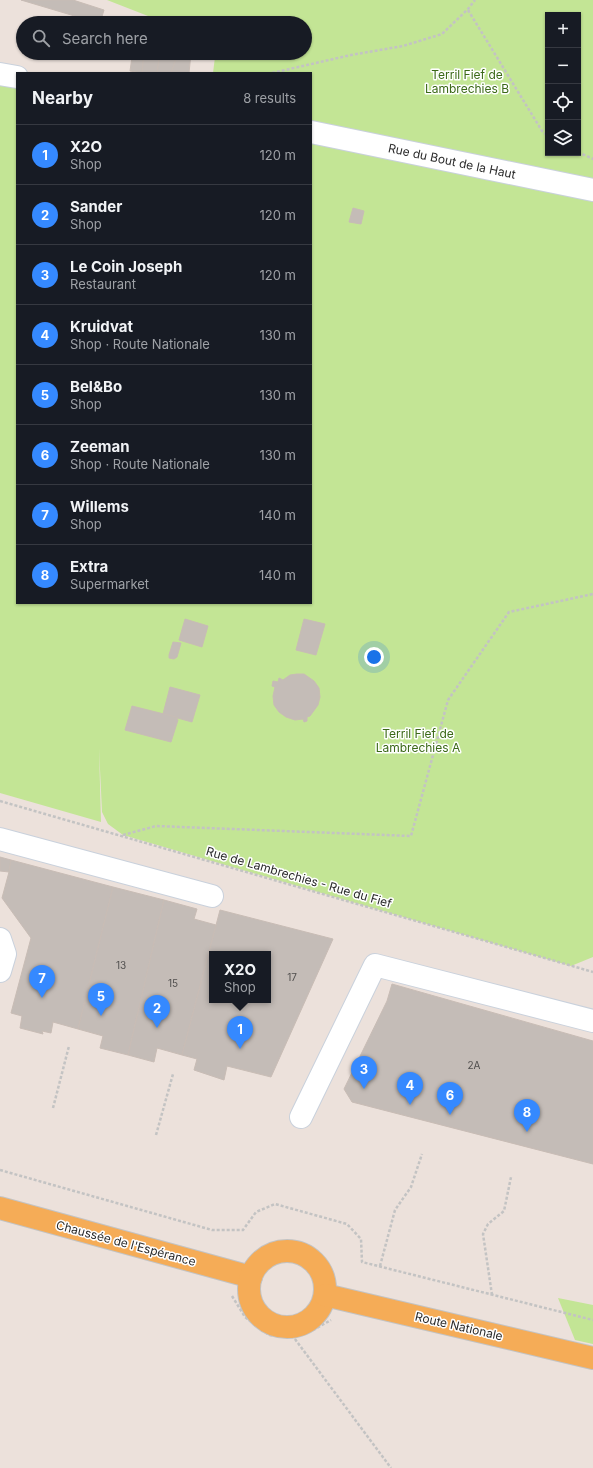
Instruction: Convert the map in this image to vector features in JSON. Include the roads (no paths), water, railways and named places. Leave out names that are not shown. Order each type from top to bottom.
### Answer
[{"type":"main road","name":"Chaussée de l'Espérance","points":[[0,1208],[251,1277]]},
{"type":"main road","points":[[290,1251],[302,1254],[313,1260],[321,1271],[325,1282],[325,1295],[322,1306],[315,1315],[307,1322],[297,1326],[290,1332],[264,1319],[256,1311],[251,1300],[249,1289],[251,1277],[257,1266],[266,1257],[278,1252],[290,1251]]},
{"type":"main road","name":"Route Nationale","points":[[325,1295],[593,1358]]},
{"type":"street","points":[[0,74],[16,76]]},
{"type":"street","name":"Rue du Bout de la Haut","points":[[312,132],[593,190]]},
{"type":"street","points":[[0,839],[212,896]]},
{"type":"street","points":[[0,939],[5,954],[0,971]]},
{"type":"street","points":[[301,1117],[375,965],[593,1020]]},
{"type":"place","name":"Willems","points":[[42,998]]},
{"type":"place","name":"Bel&Bo","points":[[101,1016]]},
{"type":"place","name":"Sander","points":[[157,1028]]},
{"type":"place","name":"X2O","points":[[240,1049]]},
{"type":"place","name":"Le Coin Joseph","points":[[364,1089]]},
{"type":"place","name":"Kruidvat","points":[[410,1105]]},
{"type":"place","name":"Zeeman","points":[[450,1115]]},
{"type":"place","name":"Extra","points":[[527,1132]]},
{"type":"park label","name":"Terril Fief de Lambrechies B","points":[[467,81]]},
{"type":"park label","name":"Terril Fief de Lambrechies A","points":[[418,740]]}]
